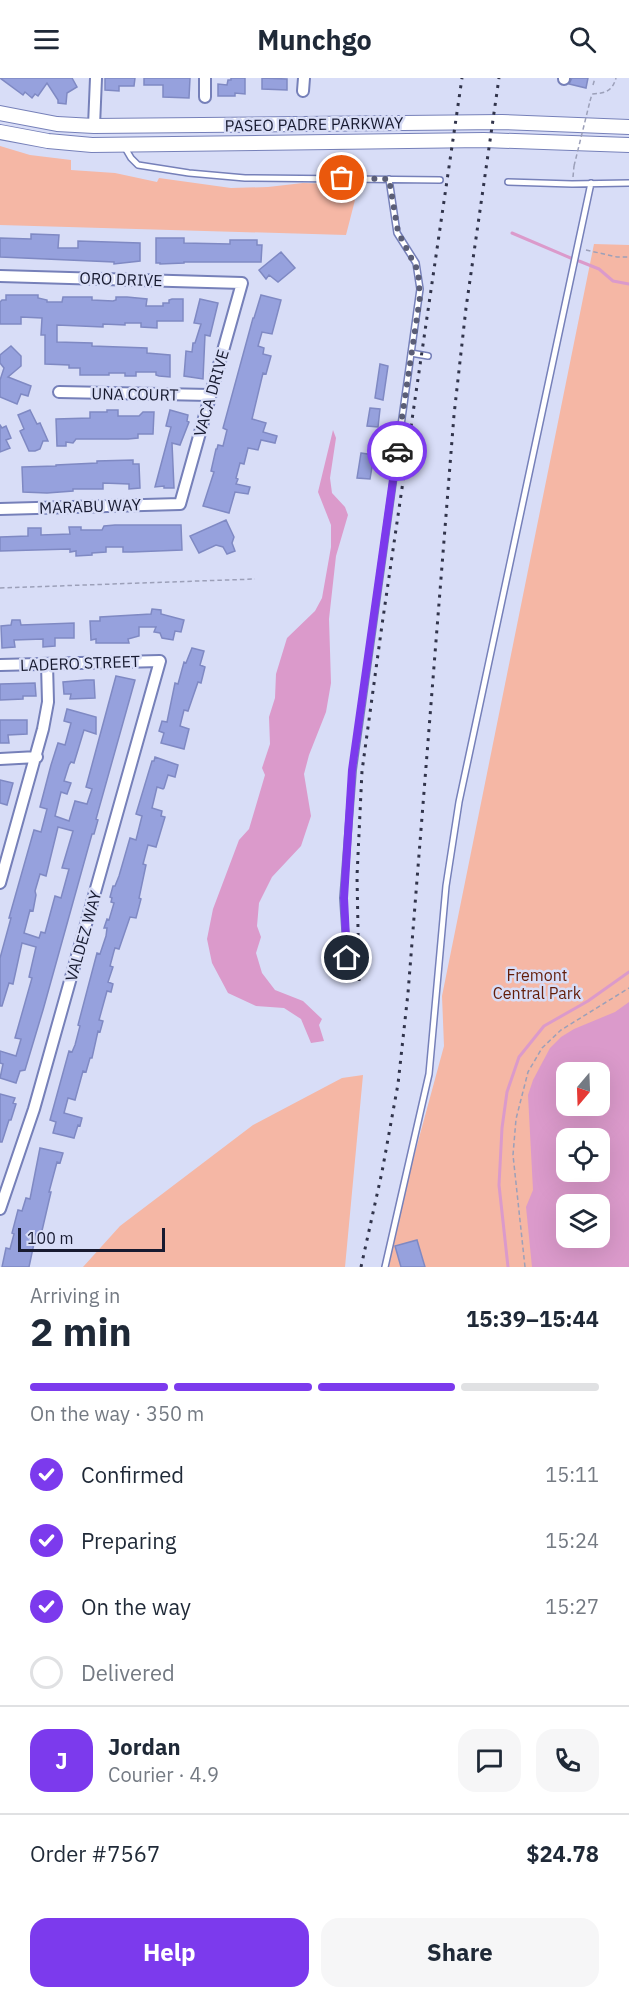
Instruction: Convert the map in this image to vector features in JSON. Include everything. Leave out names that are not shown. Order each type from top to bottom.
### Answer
[{"type":"main road","name":"PASEO PADRE PARKWAY","points":[[0,114],[57,124],[94,126],[502,122],[629,127]]},
{"type":"main road","points":[[4,133],[75,135],[84,133],[94,126]]},
{"type":"main road","name":"PASEO PADRE PARKWAY","points":[[4,133],[60,143],[505,140],[629,145]]},
{"type":"street","points":[[94,126],[96,78]]},
{"type":"street","points":[[205,97],[206,78]]},
{"type":"street","points":[[303,91],[304,78]]},
{"type":"street","name":"ORO DRIVE","points":[[0,276],[242,283]]},
{"type":"street","name":"VACA DRIVE","points":[[180,504],[242,283]]},
{"type":"street","name":"UNA COURT","points":[[59,392],[210,395]]},
{"type":"street","name":"MARABU WAY","points":[[0,509],[180,504]]},
{"type":"street","name":"LADERO STREET","points":[[0,665],[160,661]]},
{"type":"street","name":"VALDEZ WAY","points":[[0,1209],[34,1109],[160,661]]},
{"type":"street","points":[[0,883],[37,757],[48,702],[47,664]]},
{"type":"street","points":[[0,759],[37,757]]},
{"type":"lane","points":[[124,144],[131,158],[138,165],[189,173],[258,179],[440,180]]},
{"type":"lane","points":[[347,958],[344,898],[352,770],[420,297],[420,280],[416,263],[398,232],[389,179]]},
{"type":"lane","points":[[508,182],[629,183]]},
{"type":"lane","points":[[385,1267],[429,1074],[446,886],[459,802],[591,183]]},
{"type":"lane","points":[[411,354],[428,356]]},
{"type":"path","points":[[593,85],[595,78]]},
{"type":"path","points":[[572,184],[574,166],[592,94],[606,93],[612,88],[616,78]]},
{"type":"path","points":[[578,247],[597,253],[629,257]]},
{"type":"path","points":[[0,588],[255,579]]},
{"type":"path","points":[[525,1267],[513,1155],[516,1119],[528,1072],[543,1048],[561,1030],[629,988]]},
{"type":"green space","points":[[0,146],[30,155],[71,160],[71,170],[115,173],[157,182],[159,178],[231,188],[303,183],[335,184],[355,200],[346,235],[0,225]]},
{"type":"green space","name":"Fremont Central Park","points":[[594,244],[629,245],[629,1267],[388,1267],[391,1241],[444,1046],[442,996]]},
{"type":"green space","points":[[363,1075],[345,1267],[83,1267],[120,1226],[253,1125],[342,1078]]},
{"type":"shaded area","points":[[333,430],[336,438],[330,478],[332,493],[345,507],[348,515],[336,556],[329,619],[331,683],[326,712],[304,774],[311,816],[301,846],[272,877],[259,903],[257,926],[261,937],[256,953],[262,973],[275,990],[303,1001],[322,1019],[319,1025],[324,1041],[311,1043],[301,1019],[284,1008],[256,1006],[228,993],[212,963],[207,939],[213,909],[239,840],[249,829],[265,775],[262,768],[270,744],[269,717],[275,698],[276,674],[287,638],[315,611],[322,598],[331,547],[331,525],[318,492]]},
{"type":"shaded area","points":[[629,1002],[629,1267],[532,1267],[526,1207],[533,1190],[528,1095],[533,1080],[550,1048],[574,1029],[615,1012]]},
{"type":"building","points":[[0,78],[72,78],[77,87],[67,93],[66,104],[58,103],[47,83],[38,96],[35,94],[32,98],[25,92],[23,95]]},
{"type":"building","points":[[105,78],[135,78],[134,86],[119,86],[119,91],[105,90]]},
{"type":"building","points":[[144,78],[190,78],[189,98],[163,97],[163,85],[144,85]]},
{"type":"building","points":[[231,78],[245,78],[245,94],[218,96],[218,84],[227,85]]},
{"type":"building","points":[[262,78],[287,79],[287,90],[262,89]]},
{"type":"building","points":[[572,78],[588,78],[586,88],[569,84]]},
{"type":"building","points":[[31,234],[59,235],[58,248],[78,248],[78,241],[140,243],[140,261],[114,264],[114,262],[0,257],[0,238],[31,239]]},
{"type":"building","points":[[156,238],[184,238],[184,243],[230,244],[230,240],[257,240],[257,245],[262,245],[261,262],[160,264],[156,263]]},
{"type":"building","points":[[281,252],[295,268],[278,282],[269,275],[266,279],[259,270]]},
{"type":"building","points":[[6,295],[38,295],[38,298],[47,300],[47,302],[62,302],[63,297],[92,297],[92,300],[113,301],[116,297],[127,297],[147,299],[146,306],[163,306],[163,303],[169,303],[169,300],[183,299],[183,321],[157,321],[157,328],[141,327],[141,323],[103,324],[103,327],[57,325],[57,342],[147,348],[147,353],[170,355],[170,377],[156,375],[156,372],[136,372],[136,376],[125,376],[125,373],[80,375],[80,368],[45,364],[45,335],[41,335],[42,318],[21,317],[21,324],[0,324],[0,302],[6,300]]},
{"type":"building","points":[[261,295],[281,300],[272,334],[262,332],[258,346],[264,348],[263,354],[271,356],[266,374],[263,373],[252,419],[266,423],[263,432],[277,436],[275,443],[261,440],[258,450],[248,448],[244,464],[240,463],[236,484],[250,487],[248,494],[235,492],[229,513],[203,506],[214,472],[211,471],[216,449],[218,445],[223,446],[227,430],[223,428]]},
{"type":"building","points":[[200,299],[218,303],[210,336],[205,335],[203,379],[184,376],[186,351],[192,352],[193,343],[195,343],[201,324],[194,323]]},
{"type":"building","points":[[11,346],[21,356],[21,366],[8,377],[31,386],[28,396],[21,394],[17,404],[0,397],[0,380],[4,368],[0,363],[0,355]]},
{"type":"building","points":[[380,364],[388,366],[383,400],[375,398]]},
{"type":"building","points":[[370,408],[380,409],[378,427],[367,426]]},
{"type":"building","points":[[30,410],[37,424],[40,423],[48,441],[43,441],[40,449],[35,451],[29,451],[20,431],[24,429],[18,415]]},
{"type":"building","points":[[107,410],[118,410],[118,416],[139,416],[143,412],[154,412],[153,434],[138,434],[138,438],[128,439],[76,439],[73,443],[66,442],[66,446],[57,446],[56,419],[90,418],[90,412],[107,412]]},
{"type":"building","points":[[170,410],[188,415],[187,421],[189,422],[180,445],[172,443],[174,488],[155,487],[171,427],[166,426]]},
{"type":"building","points":[[0,425],[2,428],[6,426],[11,438],[6,440],[10,448],[0,452]]},
{"type":"building","points":[[361,453],[374,455],[370,479],[357,478]]},
{"type":"building","points":[[133,460],[133,464],[139,464],[140,488],[129,489],[129,484],[103,483],[103,489],[73,489],[73,491],[47,493],[23,492],[22,467]]},
{"type":"building","points":[[226,520],[234,537],[232,543],[235,551],[227,554],[223,547],[216,545],[199,553],[190,536]]},
{"type":"building","points":[[181,525],[182,550],[123,552],[123,547],[106,547],[106,552],[76,556],[76,551],[70,552],[70,549],[0,551],[0,537],[28,536],[28,528],[41,528],[41,535],[70,534],[69,527],[81,527],[81,530],[102,530],[104,526]]},
{"type":"building","points":[[152,609],[161,610],[161,614],[184,620],[181,632],[175,631],[173,640],[162,638],[160,633],[154,632],[156,627],[139,627],[139,636],[128,639],[129,643],[96,643],[96,639],[91,640],[90,621],[100,621],[100,617],[151,614]]},
{"type":"building","points":[[12,620],[20,620],[21,625],[74,623],[74,638],[55,638],[55,646],[43,647],[43,639],[14,640],[15,647],[2,648],[1,626],[11,625]]},
{"type":"building","points":[[192,648],[204,651],[200,665],[205,667],[201,683],[198,682],[188,711],[184,710],[180,726],[189,729],[184,749],[161,743],[164,733],[159,731],[162,721],[167,722],[175,683],[178,684],[184,662],[186,663]]},
{"type":"building","points":[[116,676],[135,680],[96,819],[98,820],[94,834],[92,834],[43,1010],[25,1070],[20,1071],[16,1083],[0,1078],[3,1064],[0,1063],[0,1051],[16,1056],[21,1039],[15,1038],[32,978],[29,977],[36,947],[22,943],[13,984],[9,983],[2,1006],[0,1006],[0,958],[34,830],[41,832],[47,809],[40,807],[51,765],[58,743],[65,745],[71,723],[64,721],[67,709],[96,717],[96,734],[84,730],[74,763],[71,762],[69,765],[64,781],[71,783],[67,794],[61,792],[55,816],[69,821],[75,801],[87,804],[92,789],[86,787]],"holes":[[[58,827],[73,831],[62,868],[69,869],[61,898],[55,896],[45,933],[41,932],[39,938],[24,933],[30,910],[33,911],[40,874],[46,876]]]},
{"type":"building","points":[[94,680],[95,698],[70,699],[71,694],[64,694],[63,682]]},
{"type":"building","points":[[35,683],[36,696],[0,700],[0,684]]},
{"type":"building","points":[[0,720],[27,720],[27,734],[8,735],[9,743],[0,743]]},
{"type":"building","points":[[155,757],[178,765],[175,777],[168,775],[164,788],[157,787],[152,808],[162,811],[161,816],[165,817],[156,847],[148,845],[143,864],[146,865],[139,898],[141,899],[136,918],[130,917],[119,949],[115,948],[114,951],[110,966],[113,967],[108,982],[113,984],[111,992],[107,991],[99,1020],[103,1021],[100,1032],[98,1031],[92,1058],[90,1058],[86,1072],[83,1071],[75,1100],[68,1098],[64,1113],[82,1118],[80,1126],[78,1125],[74,1138],[53,1133],[56,1122],[50,1120],[69,1051],[72,1052],[75,1045],[97,953],[100,954],[106,936],[107,928],[104,928],[114,903],[111,902],[110,897],[130,838],[136,840],[142,816],[136,814]]},
{"type":"building","points":[[0,780],[13,783],[7,805],[0,803]]},
{"type":"building","points":[[0,1094],[15,1098],[13,1103],[16,1104],[2,1142],[0,1142]]},
{"type":"building","points":[[40,1148],[63,1153],[60,1163],[57,1162],[41,1235],[36,1234],[29,1267],[2,1267],[6,1248],[10,1249],[18,1210],[22,1211],[26,1198],[30,1199]]},
{"type":"building","points":[[417,1240],[425,1267],[401,1267],[395,1246]]},
{"type":"waterway","points":[[512,233],[573,259]]},
{"type":"waterway","points":[[579,261],[599,269],[613,281],[629,284]]},
{"type":"waterway","points":[[508,1267],[499,1185],[502,1128],[507,1092],[519,1057],[544,1026],[588,1001],[629,972]]},
{"type":"railway","points":[[359,981],[357,876],[362,771],[462,78]]},
{"type":"railway","points":[[361,1267],[398,1084],[408,993],[454,415],[466,308],[499,78]]},
{"type":"way so far","points":[[342,178],[389,179],[398,232],[403,245],[416,263],[420,280],[420,297],[397,451]]},
{"type":"route","points":[[347,958],[344,898],[352,770],[397,451]]}]
